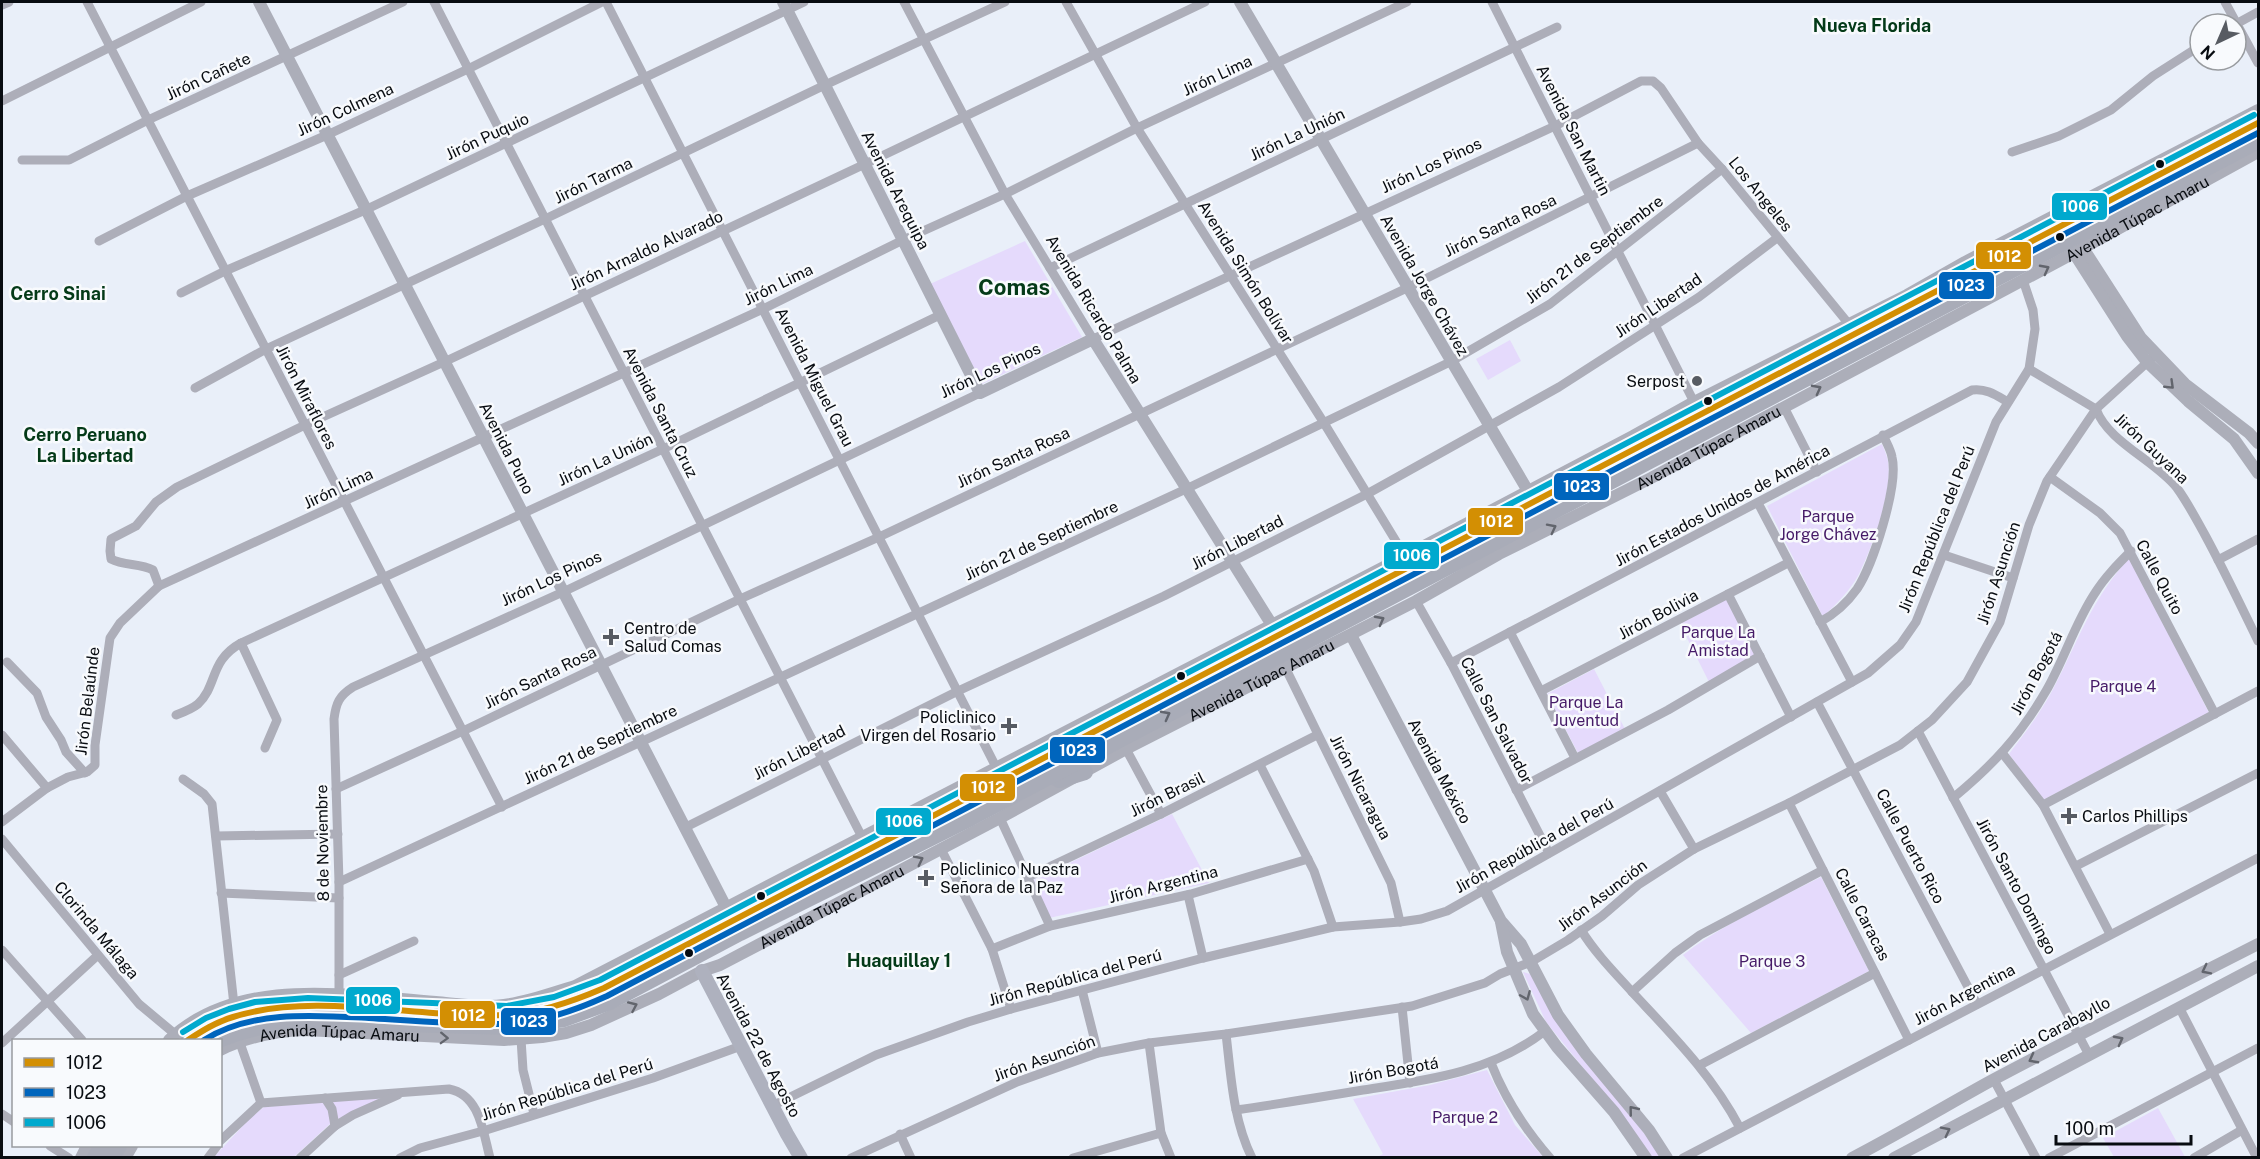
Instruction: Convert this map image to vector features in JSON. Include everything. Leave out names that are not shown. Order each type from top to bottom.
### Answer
[{"type":"highway","name":"Avenida Túpac Amaru","points":[[177,1038],[196,1034],[221,1022],[274,1009],[334,1008],[479,1015],[533,1012],[570,1002],[604,988],[2259,123]]},
{"type":"highway","name":"Avenida Túpac Amaru","points":[[222,1039],[243,1030],[270,1023],[299,1021],[482,1028],[538,1024],[575,1016],[610,1002],[733,921],[971,818],[2259,141]]},
{"type":"highway","points":[[971,818],[981,818],[1061,780],[1085,772]]},
{"type":"main road","name":"Avenida Puno","points":[[260,2],[365,210],[733,921]]},
{"type":"main road","name":"Avenida Jorge Chávez","points":[[1240,2],[1528,491]]},
{"type":"main road","name":"Avenida Arequipa","points":[[785,6],[980,393]]},
{"type":"main road","name":"Avenida Túpac Amaru","points":[[177,1038],[211,1013],[234,1005],[287,995],[339,994],[477,1006],[504,1005],[574,986],[733,921],[862,837],[1406,556],[1694,402],[1907,295],[2259,110]]},
{"type":"main road","name":"Avenida Túpac Amaru","points":[[222,1049],[281,1031],[521,1039],[566,1033],[591,1025],[659,994],[702,971],[720,965],[1126,749],[1416,601],[1499,554],[1651,478],[2079,251],[2259,152]]},
{"type":"main road","points":[[2079,251],[2141,338],[2151,358],[2188,401],[2234,439],[2259,472]]},
{"type":"main road","name":"Jirón Los Pinos","points":[[980,393],[1093,339]]},
{"type":"main road","name":"Avenida Ricardo Palma","points":[[1093,339],[1138,415],[1272,625]]},
{"type":"main road","points":[[2151,358],[2259,443]]},
{"type":"main road","name":"Avenida México","points":[[1351,635],[1500,921],[1508,952],[1533,1014],[1614,1112],[1646,1158]]},
{"type":"main road","name":"Avenida México","points":[[1500,921],[1521,944],[1558,1015],[1586,1054],[1650,1130],[1667,1158]]},
{"type":"main road","name":"Avenida Carabayllo","points":[[1852,1158],[2078,1035],[2259,944]]},
{"type":"main road","points":[[1894,1158],[2259,966]]},
{"type":"main road","name":"Avenida 22 de Agosto","points":[[702,971],[801,1158]]},
{"type":"main road","name":"Avenida 22 de Agosto","points":[[787,1134],[793,1158]]},
{"type":"street","points":[[2,5],[9,2]]},
{"type":"street","name":"Jirón Miraflores","points":[[87,2],[502,807]]},
{"type":"street","points":[[2,101],[201,2]]},
{"type":"street","name":"Jirón Cañete","points":[[22,160],[69,160],[148,120],[403,2]]},
{"type":"street","name":"Avenida Santa Cruz","points":[[434,2],[862,837]]},
{"type":"street","name":"Jirón Colmena","points":[[99,241],[187,196],[327,135],[604,2]]},
{"type":"street","name":"Avenida Miguel Grau","points":[[604,2],[684,153],[996,767]]},
{"type":"street","name":"Jirón Puquio","points":[[181,293],[506,144],[785,6],[804,2]]},
{"type":"street","name":"Avenida Ricardo Palma","points":[[904,2],[1005,194],[1093,339]]},
{"type":"street","name":"Jirón Tarma","points":[[195,388],[266,349],[1005,2]]},
{"type":"street","name":"Avenida Simón Bolívar","points":[[1066,2],[1137,128],[1406,556]]},
{"type":"street","name":"Jirón Arnaldo Alvarado","points":[[159,586],[153,570],[136,564],[119,563],[111,559],[111,539],[136,526],[156,502],[177,487],[1205,2]]},
{"type":"street","name":"Jirón Lima","points":[[159,586],[763,309],[903,240],[1005,194],[1137,128],[1407,2]]},
{"type":"street","name":"Avenida San Martin","points":[[1492,2],[1694,402]]},
{"type":"street","name":"Jirón La Unión","points":[[1050,268],[1557,27]]},
{"type":"street","points":[[2248,44],[2259,63]]},
{"type":"street","points":[[2012,152],[2059,136],[2111,110],[2153,76],[2188,54]]},
{"type":"street","name":"Jirón Los Pinos","points":[[1093,339],[1555,126],[1641,81],[1653,81]]},
{"type":"street","name":"Los Angeles","points":[[1653,81],[1661,88],[1698,143],[1848,323]]},
{"type":"street","name":"Jirón Santa Rosa","points":[[336,789],[740,599],[879,537],[1407,288],[1698,143]]},
{"type":"street","name":"Jirón 21 de Septiembre","points":[[339,882],[1186,489],[1450,362],[1550,304],[1722,169]]},
{"type":"street","name":"Jirón Libertad","points":[[684,828],[958,690],[1106,623],[1367,494],[1559,387],[1699,297],[1777,238]]},
{"type":"street","name":"Jirón República del Perú","points":[[772,1106],[876,1055],[1011,1009],[1203,958],[1333,927],[1400,922],[1421,919],[1447,911],[1868,673],[1900,645],[1916,622],[1983,452],[2008,402],[2029,369],[2035,329],[2033,310],[2023,280]]},
{"type":"street","name":"Jirón La Unión","points":[[176,715],[197,705],[204,696],[219,662],[226,653],[242,643],[663,449],[940,315]]},
{"type":"street","name":"Jirón Asunción","points":[[851,1158],[1017,1082],[1098,1053],[1149,1043],[1226,1034],[1402,1007],[1464,991],[1485,983],[1531,962],[1568,940],[1602,916],[1638,885],[1694,849],[1900,745],[1949,704],[1967,682],[2000,622],[2029,525],[2050,477],[2096,409],[2151,358]]},
{"type":"street","name":"Jirón Guyana","points":[[2029,369],[2096,409],[2100,419],[2114,433],[2140,458],[2174,485],[2191,509],[2259,641]]},
{"type":"street","name":"Jirón Estados Unidos de América","points":[[1451,663],[1972,390],[1992,392],[2008,402]]},
{"type":"street","name":"Jirón Los Pinos","points":[[343,694],[353,687],[563,592],[980,393]]},
{"type":"street","points":[[1784,407],[1817,471]]},
{"type":"street","points":[[1820,622],[1833,615],[1858,588],[1873,552],[1890,500],[1893,477],[1893,457],[1883,435]]},
{"type":"street","name":"Calle Quito","points":[[2050,477],[2100,513],[2120,533],[2215,714]]},
{"type":"street","points":[[1758,503],[1852,682]]},
{"type":"street","points":[[2218,560],[2259,539]]},
{"type":"street","name":"Jirón Bogotá","points":[[1953,798],[2003,754],[2031,716],[2048,689],[2094,594],[2110,571],[2131,551]]},
{"type":"street","points":[[1944,555],[2013,578]]},
{"type":"street","name":"Jirón Bolivia","points":[[1541,691],[1788,563]]},
{"type":"street","name":"Jirón Belaúnde","points":[[2,822],[47,788],[68,777],[86,773],[95,765],[98,719],[108,647],[113,632],[159,586]]},
{"type":"street","points":[[1728,594],[1791,717]]},
{"type":"street","name":"Calle San Salvador","points":[[1416,601],[1451,663],[1549,853]]},
{"type":"street","points":[[1510,632],[1575,758]]},
{"type":"street","points":[[242,643],[277,720],[266,748]]},
{"type":"street","points":[[1516,790],[1668,710],[1760,656]]},
{"type":"street","points":[[7,662],[37,693],[46,717],[66,752],[86,773]]},
{"type":"street","name":"Jirón Nicaragua","points":[[1286,669],[1391,883],[1400,922]]},
{"type":"street","points":[[2043,806],[2259,691]]},
{"type":"street","name":"8 de Noviembre","points":[[339,994],[339,882],[334,719],[336,704],[343,694]]},
{"type":"street","name":"Calle Puerto Rico","points":[[1817,702],[1977,1004]]},
{"type":"street","name":"Jirón Santo Domingo","points":[[1918,731],[2089,1055]]},
{"type":"street","points":[[2,735],[47,788]]},
{"type":"street","name":"Jirón Brasil","points":[[1028,878],[1317,735]]},
{"type":"street","points":[[1126,749],[1161,814]]},
{"type":"street","points":[[2003,754],[2043,806],[2110,934]]},
{"type":"street","points":[[1260,765],[1314,871],[1333,927]]},
{"type":"street","points":[[2076,866],[2259,773]]},
{"type":"street","points":[[183,779],[204,794],[212,804],[234,1005]]},
{"type":"street","points":[[1660,791],[1694,849]]},
{"type":"street","name":"Calle Caracas","points":[[1789,803],[1909,1040]]},
{"type":"street","points":[[1000,818],[1050,926]]},
{"type":"street","points":[[216,836],[338,834]]},
{"type":"street","name":"Clorinda Málaga","points":[[2,839],[5,851],[139,1004],[177,1038]]},
{"type":"street","points":[[941,849],[992,949],[1011,1009]]},
{"type":"street","name":"Jirón Argentina","points":[[1683,1158],[2259,858]]},
{"type":"street","name":"Jirón Argentina","points":[[992,949],[1050,926],[1188,895],[1308,859]]},
{"type":"street","points":[[1632,992],[1675,953],[1700,935],[1823,870]]},
{"type":"street","points":[[221,893],[339,898]]},
{"type":"street","points":[[1188,895],[1203,958]]},
{"type":"street","points":[[1581,930],[1590,945],[1700,1065],[1724,1098],[1740,1128]]},
{"type":"street","points":[[339,975],[414,941]]},
{"type":"street","points":[[2,950],[46,1003],[80,1039]]},
{"type":"street","points":[[2,1043],[98,955]]},
{"type":"street","points":[[1700,1065],[1875,972]]},
{"type":"street","points":[[1082,990],[1098,1053]]},
{"type":"street","points":[[1402,1007],[1410,1083]]},
{"type":"street","points":[[2179,1008],[2242,1130],[2256,1152]]},
{"type":"street","name":"Jirón Bogotá","points":[[1236,1110],[1438,1078],[1491,1063],[1528,1044],[1545,1031]]},
{"type":"street","points":[[1226,1034],[1236,1110],[1251,1158]]},
{"type":"street","points":[[521,1039],[524,1070],[534,1114]]},
{"type":"street","points":[[240,1043],[261,1103]]},
{"type":"street","points":[[1149,1043],[1161,1133],[1171,1158]]},
{"type":"street","name":"Jirón República del Perú","points":[[400,1158],[420,1148],[483,1131],[653,1078],[741,1046]]},
{"type":"street","points":[[2049,1158],[2259,1048]]},
{"type":"street","points":[[1491,1063],[1508,1102],[1523,1126],[1550,1158]]},
{"type":"street","points":[[1994,1080],[2036,1158]]},
{"type":"street","points":[[222,1139],[261,1103],[449,1089],[458,1091],[470,1101],[477,1113],[490,1158]]},
{"type":"street","points":[[300,1158],[335,1125],[360,1111],[407,1092]]},
{"type":"street","points":[[325,1098],[332,1109],[335,1125]]},
{"type":"street","points":[[2194,1158],[2242,1130]]},
{"type":"street","points":[[1073,1158],[1161,1133]]},
{"type":"street","points":[[900,1134],[911,1158]]},
{"type":"street","points":[[52,1147],[69,1158]]},
{"type":"green space","points":[[1025,241],[1082,337],[982,384],[930,284]]},
{"type":"green space","points":[[1510,340],[1521,361],[1488,380],[1476,359]]},
{"type":"green space","name":"Parque Jorge Chávez","points":[[1882,444],[1888,461],[1889,474],[1875,535],[1855,580],[1823,617],[1767,506]]},
{"type":"green space","name":"Parque 4","points":[[2130,558],[2209,713],[2043,800],[2009,754],[2046,701],[2095,605]]},
{"type":"green space","name":"Parque La Amistad","points":[[1727,599],[1756,655],[1709,682],[1680,624]]},
{"type":"green space","name":"Parque La Juventud","points":[[1594,669],[1625,729],[1578,753],[1547,694]]},
{"type":"green space","points":[[1172,814],[1209,883],[1049,918],[1034,880]]},
{"type":"green space","name":"Parque 3","points":[[1821,877],[1869,971],[1751,1033],[1683,955],[1733,923]]},
{"type":"green space","points":[[1523,972],[1530,974],[1615,1095],[1662,1157],[1650,1157],[1632,1128],[1546,1022]]},
{"type":"green space","name":"Parque 2","points":[[1487,1070],[1515,1125],[1543,1157],[1377,1157],[1383,1154],[1353,1099],[1430,1085]]},
{"type":"green space","points":[[384,1097],[332,1122],[294,1157],[213,1158],[251,1117],[264,1107]]},
{"type":"green space","points":[[2158,1108],[2185,1157],[2114,1157],[2103,1138]]},
{"type":"transit line","name":"1006","points":[[183,1032],[206,1018],[255,1002],[308,998],[507,1006],[554,997],[600,980],[2254,115]]},
{"type":"transit line","name":"1012","points":[[190,1039],[227,1019],[265,1010],[298,1006],[333,1006],[507,1015],[557,1006],[604,988],[2258,123]]},
{"type":"transit line","name":"1023","points":[[206,1039],[242,1023],[284,1017],[327,1016],[472,1024],[519,1023],[558,1015],[607,996],[2258,133]]},
{"type":"place","name":"Serpost","points":[[1697,381]]},
{"type":"place","name":"Centro de Salud Comas","points":[[611,637]]},
{"type":"place","name":"Policlinico Virgen del Rosario","points":[[1009,726]]},
{"type":"place","name":"Carlos Phillips","points":[[2069,816]]},
{"type":"place","name":"Policlinico Nuestra Señora de la Paz","points":[[926,878]]},
{"type":"district","name":"Nueva Florida","points":[[1872,26]]},
{"type":"district","name":"Comas","points":[[1014,287]]},
{"type":"district","name":"Cerro Sinai","points":[[58,294]]},
{"type":"district","name":"Cerro Peruano La Libertad","points":[[85,445]]},
{"type":"district","name":"Huaquillay 1","points":[[899,961]]}]
